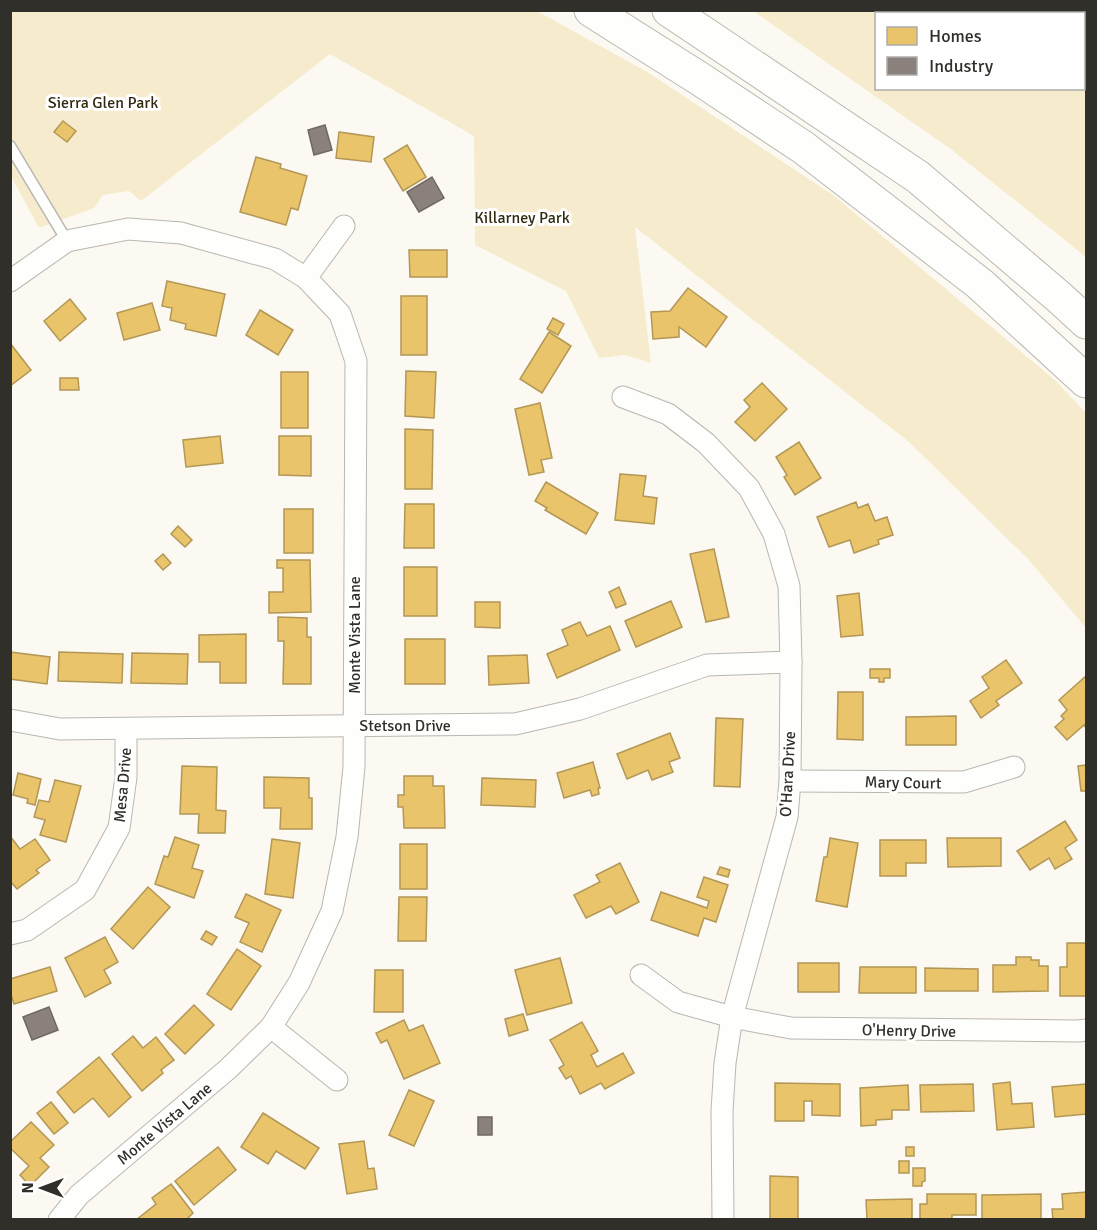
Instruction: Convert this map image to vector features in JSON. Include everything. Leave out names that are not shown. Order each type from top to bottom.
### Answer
[{"type":"highway","points":[[574,10],[700,79]]},
{"type":"highway","points":[[591,10],[804,148],[980,285],[1086,381]]},
{"type":"highway","points":[[669,10],[918,177],[1086,322]]},
{"type":"street","points":[[306,278],[344,226]]},
{"type":"street","name":"Monte Vista Lane","points":[[59,1220],[79,1195],[228,1069],[271,1027],[299,983],[332,911],[347,837],[354,767],[356,361],[340,314],[306,278],[275,259],[181,233],[128,229],[67,241]]},
{"type":"street","points":[[10,281],[67,241]]},
{"type":"street","name":"O'Hara Drive","points":[[623,397],[668,414],[706,443],[748,488],[774,534],[789,586],[790,781],[787,817],[732,1017],[725,1063],[722,1111],[723,1220]]},
{"type":"street","name":"Stetson Drive","points":[[10,720],[60,729],[514,724],[580,710],[707,665],[791,662]]},
{"type":"street","name":"Mesa Drive","points":[[10,934],[27,930],[85,890],[119,828],[126,777],[126,729]]},
{"type":"street","name":"Mary Court","points":[[790,781],[964,782],[1014,767]]},
{"type":"street","name":"O'Henry Drive","points":[[641,975],[678,1002],[732,1017],[791,1028],[1086,1030]]},
{"type":"street","points":[[271,1027],[337,1080]]},
{"type":"lane","points":[[10,146],[67,241]]},
{"type":"green space","points":[[10,11],[537,11],[649,73],[833,195],[1056,381],[1086,413],[1086,628],[1029,560],[909,442],[635,227],[651,363],[625,355],[599,358],[566,291],[475,245],[474,136],[330,54],[141,201],[129,191],[103,195],[94,208],[39,228],[11,176]]},
{"type":"green space","points":[[753,11],[1006,12],[875,12],[875,90],[1085,90],[1085,77],[1086,257],[952,150]]},
{"type":"building: Homes","points":[[63,121],[76,131],[67,142],[54,132]]},
{"type":"building: Homes","points":[[339,132],[374,137],[371,162],[336,158]]},
{"type":"building: Homes","points":[[407,145],[426,177],[403,191],[384,159]]},
{"type":"building: Homes","points":[[256,157],[281,164],[280,168],[307,176],[298,210],[291,208],[286,225],[240,212]]},
{"type":"building: Homes","points":[[409,250],[447,250],[447,277],[410,277]]},
{"type":"building: Homes","points":[[167,281],[225,294],[216,336],[185,329],[186,324],[170,320],[172,308],[162,306]]},
{"type":"building: Homes","points":[[688,288],[727,317],[706,347],[679,327],[679,337],[653,339],[651,312],[670,311]]},
{"type":"building: Homes","points":[[401,296],[427,296],[427,355],[401,355]]},
{"type":"building: Homes","points":[[70,299],[86,319],[60,341],[44,321]]},
{"type":"building: Homes","points":[[152,303],[160,330],[124,340],[117,313]]},
{"type":"building: Homes","points":[[260,310],[293,330],[278,355],[246,335]]},
{"type":"building: Homes","points":[[553,318],[564,324],[558,335],[547,329]]},
{"type":"building: Homes","points":[[549,332],[571,346],[542,393],[520,379]]},
{"type":"building: Homes","points":[[10,343],[31,370],[10,386]]},
{"type":"building: Homes","points":[[406,371],[436,372],[434,418],[405,416]]},
{"type":"building: Homes","points":[[281,372],[308,372],[308,428],[281,428]]},
{"type":"building: Homes","points":[[60,378],[78,378],[79,390],[60,390]]},
{"type":"building: Homes","points":[[762,383],[787,409],[755,441],[735,422],[750,407],[744,400]]},
{"type":"building: Homes","points":[[540,403],[552,458],[541,460],[544,472],[529,475],[515,409]]},
{"type":"building: Homes","points":[[405,429],[433,430],[432,489],[405,489]]},
{"type":"building: Homes","points":[[220,436],[223,463],[186,467],[183,440]]},
{"type":"building: Homes","points":[[279,436],[311,436],[311,476],[279,475]]},
{"type":"building: Homes","points":[[799,442],[821,478],[795,495],[776,457]]},
{"type":"building: Homes","points":[[620,474],[646,476],[643,496],[657,498],[654,524],[615,520]]},
{"type":"building: Homes","points":[[546,482],[598,513],[586,534],[545,510],[547,508],[535,501]]},
{"type":"building: Homes","points":[[856,502],[858,508],[868,504],[875,521],[887,517],[893,535],[878,540],[879,544],[854,553],[850,540],[829,547],[817,517]]},
{"type":"building: Homes","points":[[405,504],[434,504],[434,548],[404,548]]},
{"type":"building: Homes","points":[[284,509],[313,509],[313,553],[284,553]]},
{"type":"building: Homes","points":[[178,526],[192,540],[185,547],[171,534]]},
{"type":"building: Homes","points":[[714,549],[729,617],[706,622],[690,554]]},
{"type":"building: Homes","points":[[163,554],[171,563],[163,570],[155,561]]},
{"type":"building: Homes","points":[[277,560],[310,560],[311,612],[269,613],[269,592],[283,592],[283,568],[277,568]]},
{"type":"building: Homes","points":[[404,567],[437,567],[437,616],[404,616]]},
{"type":"building: Homes","points":[[619,587],[626,604],[616,608],[609,592]]},
{"type":"building: Homes","points":[[859,593],[863,635],[841,637],[837,596]]},
{"type":"building: Homes","points":[[671,601],[682,627],[636,647],[625,621]]},
{"type":"building: Homes","points":[[475,602],[500,602],[500,628],[475,627]]},
{"type":"building: Homes","points":[[278,617],[307,618],[307,637],[311,637],[311,684],[283,684],[284,641],[278,641]]},
{"type":"building: Homes","points":[[580,622],[587,636],[610,626],[620,650],[557,678],[547,654],[568,645],[562,630]]},
{"type":"building: Homes","points":[[246,634],[246,683],[220,683],[220,662],[199,662],[199,635]]},
{"type":"building: Homes","points":[[405,639],[445,639],[445,684],[405,684]]},
{"type":"building: Homes","points":[[10,652],[50,657],[47,684],[10,679]]},
{"type":"building: Homes","points":[[59,652],[123,654],[122,683],[58,681]]},
{"type":"building: Homes","points":[[132,653],[188,654],[187,684],[131,683]]},
{"type":"building: Homes","points":[[527,655],[529,683],[489,685],[488,656]]},
{"type":"building: Homes","points":[[1006,660],[1022,683],[996,701],[999,705],[981,718],[970,701],[989,688],[982,677]]},
{"type":"building: Homes","points":[[870,669],[890,669],[890,678],[884,678],[884,682],[879,682],[879,678],[870,678]]},
{"type":"building: Homes","points":[[1086,676],[1086,728],[1084,725],[1067,740],[1055,727],[1064,719],[1061,716],[1067,710],[1059,700]]},
{"type":"building: Homes","points":[[838,692],[863,692],[863,740],[837,739]]},
{"type":"building: Homes","points":[[956,716],[956,745],[906,745],[906,717]]},
{"type":"building: Homes","points":[[716,718],[743,719],[740,787],[714,786]]},
{"type":"building: Homes","points":[[670,733],[680,758],[669,762],[673,772],[652,780],[648,770],[627,779],[617,754]]},
{"type":"building: Homes","points":[[593,762],[600,788],[598,788],[599,794],[592,796],[590,790],[564,798],[557,773]]},
{"type":"building: Homes","points":[[1086,765],[1086,791],[1081,791],[1078,766]]},
{"type":"building: Homes","points":[[182,766],[217,767],[216,810],[226,811],[225,833],[198,833],[199,814],[180,814]]},
{"type":"building: Homes","points":[[18,773],[41,779],[35,805],[27,803],[28,799],[13,795]]},
{"type":"building: Homes","points":[[404,776],[433,776],[433,786],[444,786],[445,828],[404,828],[403,807],[398,807],[398,795],[404,795]]},
{"type":"building: Homes","points":[[264,777],[309,778],[309,798],[312,798],[312,829],[280,829],[281,808],[264,808]]},
{"type":"building: Homes","points":[[482,778],[536,780],[535,807],[481,805]]},
{"type":"building: Homes","points":[[55,780],[81,786],[66,842],[40,835],[45,820],[34,817],[39,800],[49,802]]},
{"type":"building: Homes","points":[[1065,821],[1077,840],[1065,848],[1072,859],[1055,869],[1049,858],[1030,870],[1017,851]]},
{"type":"building: Homes","points":[[10,836],[20,849],[35,839],[50,860],[36,870],[39,873],[17,889],[10,881]]},
{"type":"building: Homes","points":[[175,837],[199,845],[192,868],[203,871],[194,898],[155,884],[164,856],[168,857]]},
{"type":"building: Homes","points":[[830,838],[858,843],[847,907],[816,901]]},
{"type":"building: Homes","points":[[947,838],[1001,838],[1001,866],[948,867]]},
{"type":"building: Homes","points":[[272,839],[300,843],[293,898],[265,894]]},
{"type":"building: Homes","points":[[880,840],[926,840],[926,863],[906,863],[906,876],[880,876]]},
{"type":"building: Homes","points":[[400,844],[427,844],[427,889],[400,889]]},
{"type":"building: Homes","points":[[620,863],[639,902],[616,914],[611,906],[586,918],[574,895],[600,882],[596,875]]},
{"type":"building: Homes","points":[[720,867],[730,870],[728,877],[717,874]]},
{"type":"building: Homes","points":[[704,877],[728,885],[716,922],[704,918],[698,936],[651,920],[661,892],[707,908],[709,901],[697,897]]},
{"type":"building: Homes","points":[[148,887],[170,907],[133,949],[111,929]]},
{"type":"building: Homes","points":[[246,894],[281,910],[262,952],[240,942],[249,923],[235,917]]},
{"type":"building: Homes","points":[[399,897],[427,897],[426,941],[398,941]]},
{"type":"building: Homes","points":[[206,931],[217,937],[212,945],[201,939]]},
{"type":"building: Homes","points":[[105,937],[118,962],[104,970],[111,983],[85,997],[65,958]]},
{"type":"building: Homes","points":[[1067,943],[1086,943],[1086,996],[1060,996],[1060,967],[1067,967]]},
{"type":"building: Homes","points":[[237,949],[261,966],[231,1010],[207,994]]},
{"type":"building: Homes","points":[[1016,957],[1031,957],[1031,960],[1039,960],[1039,966],[1048,966],[1048,991],[993,992],[993,965],[1016,965]]},
{"type":"building: Homes","points":[[560,958],[572,1003],[527,1015],[515,970]]},
{"type":"building: Homes","points":[[798,963],[839,963],[839,992],[798,992]]},
{"type":"building: Homes","points":[[50,967],[57,991],[14,1004],[10,991],[10,979]]},
{"type":"building: Homes","points":[[860,967],[916,967],[916,993],[859,993]]},
{"type":"building: Homes","points":[[925,968],[978,969],[978,991],[925,991]]},
{"type":"building: Homes","points":[[375,970],[403,970],[403,1012],[374,1012]]},
{"type":"building: Homes","points":[[194,1005],[214,1025],[185,1054],[165,1034]]},
{"type":"building: Homes","points":[[523,1014],[528,1030],[509,1036],[505,1019]]},
{"type":"building: Homes","points":[[404,1020],[409,1031],[423,1025],[440,1063],[404,1079],[387,1040],[381,1043],[376,1033]]},
{"type":"building: Homes","points":[[582,1022],[598,1051],[591,1055],[597,1067],[623,1053],[634,1073],[605,1089],[601,1083],[580,1094],[571,1076],[566,1079],[559,1068],[564,1065],[550,1040]]},
{"type":"building: Homes","points":[[133,1036],[143,1048],[156,1037],[174,1060],[161,1070],[163,1073],[142,1091],[112,1054]]},
{"type":"building: Homes","points":[[99,1057],[131,1097],[109,1117],[93,1098],[74,1113],[57,1092]]},
{"type":"building: Homes","points":[[1010,1082],[1012,1104],[1032,1103],[1034,1127],[997,1130],[993,1084]]},
{"type":"building: Homes","points":[[775,1083],[840,1084],[840,1116],[812,1115],[812,1101],[804,1101],[804,1121],[775,1121]]},
{"type":"building: Homes","points":[[973,1084],[974,1111],[921,1112],[920,1085]]},
{"type":"building: Homes","points":[[1086,1084],[1086,1114],[1055,1117],[1052,1087]]},
{"type":"building: Homes","points":[[908,1085],[909,1110],[892,1110],[892,1119],[876,1120],[876,1125],[861,1126],[860,1088]]},
{"type":"building: Homes","points":[[409,1090],[434,1101],[414,1146],[389,1135]]},
{"type":"building: Homes","points":[[51,1102],[68,1123],[54,1134],[37,1113]]},
{"type":"building: Homes","points":[[263,1113],[319,1148],[305,1169],[276,1151],[268,1164],[241,1147]]},
{"type":"building: Homes","points":[[31,1122],[54,1145],[40,1158],[49,1167],[30,1186],[20,1175],[29,1166],[10,1148],[10,1142]]},
{"type":"building: Homes","points":[[364,1141],[368,1169],[374,1168],[377,1189],[347,1194],[339,1144]]},
{"type":"building: Homes","points":[[218,1147],[236,1170],[194,1205],[175,1181]]},
{"type":"building: Homes","points":[[906,1147],[914,1147],[914,1156],[906,1156]]},
{"type":"building: Homes","points":[[899,1161],[909,1161],[909,1173],[899,1173]]},
{"type":"building: Homes","points":[[913,1168],[925,1168],[925,1181],[922,1182],[922,1186],[913,1186]]},
{"type":"building: Homes","points":[[770,1176],[798,1177],[798,1220],[770,1220]]},
{"type":"building: Homes","points":[[171,1184],[193,1213],[186,1220],[136,1220],[156,1204],[152,1198]]},
{"type":"building: Homes","points":[[1086,1192],[1086,1220],[1053,1220],[1052,1209],[1063,1209],[1062,1194]]},
{"type":"building: Homes","points":[[927,1194],[976,1194],[976,1215],[952,1215],[952,1220],[920,1220],[920,1204],[927,1204]]},
{"type":"building: Homes","points":[[1041,1194],[1041,1220],[982,1220],[982,1195]]},
{"type":"building: Homes","points":[[912,1199],[912,1220],[867,1220],[866,1200]]},
{"type":"building: Industry","points":[[325,125],[332,150],[314,155],[308,130]]},
{"type":"building: Industry","points":[[432,177],[444,198],[419,212],[407,192]]},
{"type":"building: Industry","points":[[49,1007],[58,1030],[32,1040],[23,1017]]},
{"type":"building: Industry","points":[[478,1117],[492,1117],[492,1135],[478,1135]]},
{"type":"park label","name":"Sierra Glen Park","points":[[103,102]]},
{"type":"park label","name":"Killarney Park","points":[[522,217]]}]
